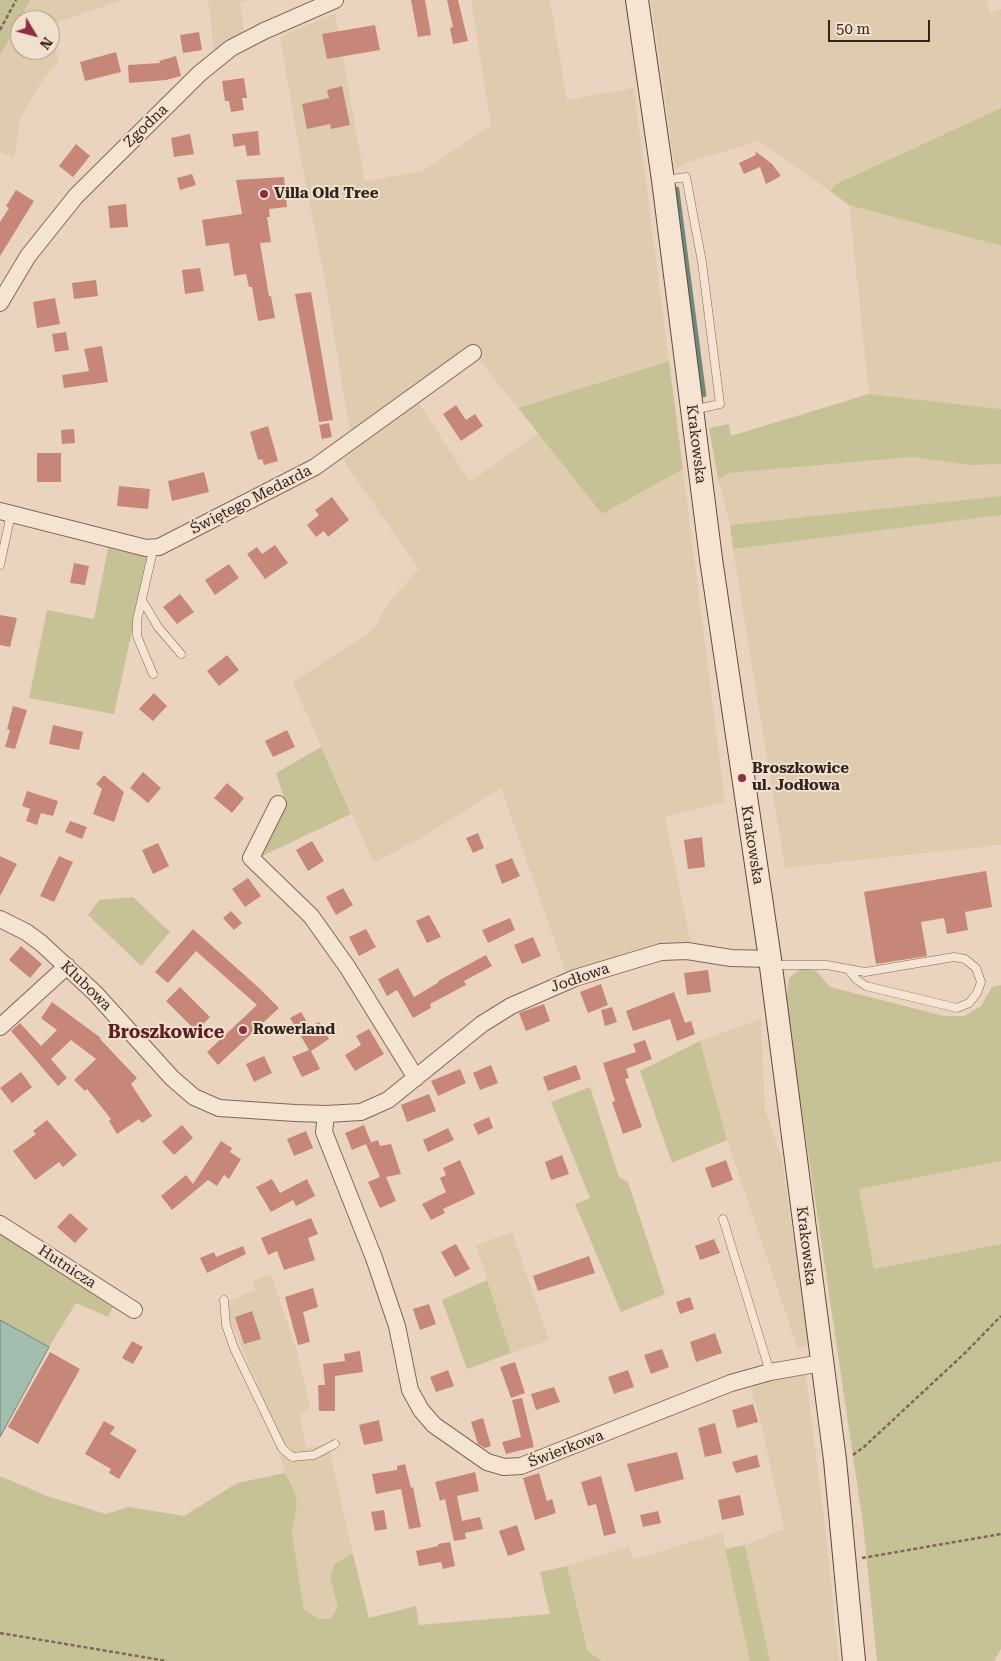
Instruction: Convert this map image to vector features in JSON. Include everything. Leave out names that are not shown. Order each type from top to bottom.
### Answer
[{"type":"street","name":"Zgodna","points":[[0,303],[28,256],[76,196],[199,74],[231,48],[264,31],[335,0]]},
{"type":"street","name":"Krakowska","points":[[637,0],[663,180],[742,778],[770,962],[835,1460],[854,1661]]},
{"type":"street","name":"Świętego Medarda","points":[[152,548],[159,547],[315,467],[473,353]]},
{"type":"street","points":[[6,512],[152,548]]},
{"type":"street","points":[[278,804],[251,858],[311,916],[348,968],[416,1078]]},
{"type":"street","name":"Klubowa","points":[[0,919],[26,932],[67,966],[95,993],[172,1078],[194,1097],[219,1108],[326,1114]]},
{"type":"street","name":"Jodłowa","points":[[326,1114],[361,1112],[388,1100],[482,1024],[511,1006],[565,981],[661,952],[687,951],[770,962]]},
{"type":"street","points":[[0,1027],[67,966]]},
{"type":"street","name":"Świerkowa","points":[[326,1114],[324,1132],[374,1258],[397,1326],[410,1390],[421,1410],[434,1425],[486,1462],[504,1467],[521,1466],[731,1383],[770,1372],[822,1363]]},
{"type":"street","name":"Hutnicza","points":[[0,1224],[134,1310]]},
{"type":"lane","points":[[0,566],[6,512]]},
{"type":"lane","points":[[152,548],[137,620],[137,636],[153,674]]},
{"type":"lane","points":[[142,600],[158,627],[181,654]]},
{"type":"lane","points":[[770,962],[827,965],[865,972],[954,957],[965,959],[976,968],[981,982],[977,993],[969,1003],[957,1008],[866,986],[857,980],[848,969]]},
{"type":"lane","points":[[723,1219],[770,1372]]},
{"type":"lane","points":[[224,1300],[226,1325],[234,1348],[282,1448],[292,1458],[314,1455],[334,1444]]},
{"type":"path","points":[[0,30],[16,0]]},
{"type":"path","points":[[835,1460],[851,1457],[866,1446],[966,1352],[1001,1316]]},
{"type":"path","points":[[845,1560],[1001,1534]]},
{"type":"path","points":[[0,1633],[167,1661]]},
{"type":"shaded area","points":[[0,0],[30,0],[25,10],[10,10],[10,37],[0,56]]},
{"type":"shaded area","points":[[30,0],[122,0],[60,21],[60,10],[25,10]]},
{"type":"shaded area","points":[[208,0],[247,0],[240,3],[244,33],[214,53]]},
{"type":"shaded area","points":[[471,0],[550,0],[567,100],[634,88],[669,361],[518,408],[468,346],[350,433],[326,286],[300,154],[280,37],[335,13],[365,181],[423,171],[491,125]]},
{"type":"shaded area","points":[[651,0],[987,0],[990,13],[1001,9],[1001,108],[836,184],[830,191],[759,141],[689,162],[675,169]]},
{"type":"shaded area","points":[[10,37],[10,60],[58,60],[58,62],[40,84],[20,119],[14,158],[0,152],[0,56]]},
{"type":"shaded area","points":[[1001,108],[1001,246],[849,205],[830,191],[836,184]]},
{"type":"shaded area","points":[[849,205],[1001,246],[1001,409],[869,394]]},
{"type":"shaded area","points":[[669,361],[683,469],[602,514],[518,408]]},
{"type":"shaded area","points":[[869,394],[1001,409],[1001,464],[970,465],[912,457],[729,473],[718,479],[709,428],[729,424],[731,436]]},
{"type":"shaded area","points":[[417,400],[470,482],[538,433],[602,514],[683,469],[725,802],[665,817],[691,944],[653,944],[566,973],[501,788],[426,835],[374,863],[293,682],[373,630],[389,602],[419,569],[343,460]]},
{"type":"shaded area","points":[[912,457],[970,465],[1001,464],[1001,496],[730,525],[718,479],[729,473]]},
{"type":"shaded area","points":[[1001,496],[1001,515],[733,549],[730,525]]},
{"type":"shaded area","points":[[1001,515],[1001,845],[785,868],[733,549]]},
{"type":"shaded area","points":[[108,548],[148,557],[114,714],[29,698],[47,610],[94,619]]},
{"type":"shaded area","points":[[321,747],[351,814],[260,857],[285,801],[276,773]]},
{"type":"shaded area","points":[[133,897],[170,932],[141,966],[88,915],[99,900]]},
{"type":"shaded area","points":[[802,968],[816,971],[830,987],[944,1016],[964,1016],[981,1006],[992,987],[1001,985],[1001,1161],[859,1189],[874,1269],[1001,1244],[1001,1649],[994,1661],[877,1661],[863,1524],[786,1003],[789,978]]},
{"type":"shaded area","points":[[761,1019],[765,1110],[782,1158],[808,1344],[798,1349],[727,1140],[700,1041]]},
{"type":"shaded area","points":[[700,1041],[727,1140],[672,1163],[640,1071]]},
{"type":"shaded area","points":[[590,1087],[619,1177],[628,1182],[665,1294],[621,1312],[575,1204],[590,1198],[551,1102]]},
{"type":"shaded area","points":[[1001,1161],[1001,1244],[874,1269],[858,1189]]},
{"type":"shaded area","points":[[0,1232],[113,1307],[108,1317],[76,1303],[49,1347],[0,1320]]},
{"type":"shaded area","points":[[512,1232],[549,1340],[511,1353],[476,1245]]},
{"type":"shaded area","points":[[271,1274],[297,1352],[310,1407],[300,1415],[306,1448],[328,1444],[353,1554],[335,1563],[331,1577],[338,1607],[330,1619],[318,1619],[304,1609],[292,1534],[297,1504],[294,1490],[285,1473],[256,1380],[223,1304],[255,1290],[253,1281]]},
{"type":"shaded area","points":[[487,1280],[511,1353],[467,1369],[442,1300]]},
{"type":"shaded area","points":[[0,1320],[49,1347],[0,1437]]},
{"type":"shaded area","points":[[806,1375],[826,1534],[839,1661],[770,1661],[745,1545],[784,1529],[762,1427],[749,1382]]},
{"type":"shaded area","points":[[285,1473],[294,1490],[297,1504],[292,1534],[304,1609],[318,1619],[330,1619],[338,1607],[330,1577],[335,1563],[353,1554],[369,1618],[416,1606],[419,1625],[550,1614],[540,1572],[567,1566],[588,1651],[602,1661],[0,1661],[0,1476],[47,1496],[106,1514],[129,1507],[184,1516],[237,1483]]},
{"type":"shaded area","points":[[723,1532],[725,1549],[750,1661],[602,1661],[589,1651],[567,1566],[629,1546],[633,1560]]},
{"type":"shaded area","points":[[745,1545],[770,1661],[750,1661],[725,1549]]},
{"type":"building","points":[[411,0],[425,0],[431,35],[418,37]]},
{"type":"building","points":[[447,0],[458,0],[468,41],[453,44],[450,28],[453,27]]},
{"type":"building","points":[[375,25],[380,50],[327,59],[322,34]]},
{"type":"building","points":[[199,32],[202,50],[183,53],[180,35]]},
{"type":"building","points":[[116,52],[121,72],[85,81],[80,62]]},
{"type":"building","points":[[176,56],[181,76],[166,80],[129,83],[128,65],[160,63],[159,61]]},
{"type":"building","points":[[244,78],[247,98],[242,98],[244,110],[231,112],[229,101],[225,101],[222,81]]},
{"type":"building","points":[[342,86],[350,125],[331,129],[330,124],[307,129],[302,104],[329,98],[327,90]]},
{"type":"building","points":[[258,131],[260,155],[247,156],[245,145],[234,147],[232,134]]},
{"type":"building","points":[[190,134],[194,154],[174,157],[171,138]]},
{"type":"building","points":[[76,144],[90,156],[73,177],[59,166]]},
{"type":"building","points":[[755,151],[772,164],[781,176],[766,184],[760,167],[744,174],[739,163],[756,155]]},
{"type":"building","points":[[192,174],[196,185],[180,190],[177,178]]},
{"type":"building","points":[[284,177],[287,207],[269,209],[270,217],[267,217],[271,242],[260,243],[269,296],[271,296],[275,318],[258,321],[252,287],[249,287],[246,274],[234,276],[229,243],[206,246],[202,220],[242,214],[236,180]]},
{"type":"building","points":[[16,190],[34,201],[0,256],[0,222],[9,208],[6,206]]},
{"type":"building","points":[[126,204],[128,227],[110,228],[108,206]]},
{"type":"building","points":[[200,268],[204,291],[185,294],[182,270]]},
{"type":"building","points":[[96,280],[98,296],[74,299],[72,283]]},
{"type":"building","points":[[311,292],[333,420],[319,422],[295,294]]},
{"type":"building","points":[[55,298],[60,324],[37,328],[33,302]]},
{"type":"building","points":[[66,332],[69,350],[55,352],[52,334]]},
{"type":"building","points":[[102,346],[108,382],[64,388],[62,375],[89,371],[84,349]]},
{"type":"building","points":[[456,405],[466,420],[475,414],[483,426],[461,441],[443,414]]},
{"type":"building","points":[[329,423],[332,437],[322,439],[319,425]]},
{"type":"building","points":[[268,426],[278,461],[264,465],[262,459],[258,460],[250,432]]},
{"type":"building","points":[[74,429],[75,443],[62,444],[61,430]]},
{"type":"building","points":[[37,453],[61,453],[61,482],[37,482]]},
{"type":"building","points":[[204,472],[209,492],[172,501],[168,481]]},
{"type":"building","points":[[119,486],[150,489],[148,509],[117,506]]},
{"type":"building","points":[[332,497],[349,520],[328,537],[324,531],[316,537],[307,525],[319,515],[315,510]]},
{"type":"building","points":[[275,545],[288,563],[265,579],[247,554],[257,547],[262,554]]},
{"type":"building","points":[[74,563],[89,566],[85,585],[70,583]]},
{"type":"building","points":[[229,564],[239,578],[215,595],[205,580]]},
{"type":"building","points":[[180,594],[194,612],[177,624],[163,607]]},
{"type":"building","points":[[0,615],[17,618],[10,647],[0,645]]},
{"type":"building","points":[[227,655],[239,670],[219,686],[207,671]]},
{"type":"building","points":[[154,693],[167,706],[153,721],[139,709]]},
{"type":"building","points":[[13,706],[27,710],[15,749],[5,747],[10,730],[7,729]]},
{"type":"building","points":[[53,725],[83,732],[79,750],[49,744]]},
{"type":"building","points":[[287,730],[295,747],[273,757],[265,741]]},
{"type":"building","points":[[143,772],[161,788],[148,803],[130,788]]},
{"type":"building","points":[[104,775],[124,792],[114,822],[93,814],[102,789],[96,784]]},
{"type":"building","points":[[227,783],[244,798],[232,813],[214,798]]},
{"type":"building","points":[[27,791],[58,801],[53,816],[41,813],[37,825],[26,821],[30,809],[22,806]]},
{"type":"building","points":[[70,821],[87,827],[82,839],[65,832]]},
{"type":"building","points":[[478,833],[484,848],[473,853],[466,838]]},
{"type":"building","points":[[702,837],[705,867],[688,869],[684,840]]},
{"type":"building","points":[[312,841],[324,861],[308,871],[296,850]]},
{"type":"building","points":[[158,843],[169,866],[153,874],[142,850]]},
{"type":"building","points":[[0,856],[17,864],[0,896]]},
{"type":"building","points":[[59,856],[73,862],[54,902],[40,896]]},
{"type":"building","points":[[512,858],[520,876],[502,884],[495,865]]},
{"type":"building","points":[[986,871],[992,907],[965,912],[968,930],[947,934],[944,918],[921,922],[927,956],[876,964],[864,892]]},
{"type":"building","points":[[248,878],[261,896],[245,907],[232,889]]},
{"type":"building","points":[[343,888],[353,905],[336,915],[326,897]]},
{"type":"building","points":[[231,911],[242,923],[234,930],[223,918]]},
{"type":"building","points":[[429,915],[441,937],[427,943],[416,921]]},
{"type":"building","points":[[510,918],[515,930],[488,943],[482,930]]},
{"type":"building","points":[[193,929],[279,1008],[218,1065],[207,1052],[257,1005],[196,951],[168,983],[155,972]]},
{"type":"building","points":[[366,929],[376,947],[359,956],[349,937]]},
{"type":"building","points":[[533,937],[541,956],[522,964],[514,945]]},
{"type":"building","points":[[21,946],[42,964],[30,978],[9,960]]},
{"type":"building","points":[[486,955],[492,966],[464,981],[466,985],[430,1004],[431,1008],[413,1018],[397,990],[387,996],[378,979],[398,968],[414,997],[438,981]]},
{"type":"building","points":[[708,970],[711,992],[687,995],[684,973]]},
{"type":"building","points":[[601,984],[608,1005],[588,1013],[580,992]]},
{"type":"building","points":[[180,987],[210,1017],[196,1031],[166,1001]]},
{"type":"building","points":[[674,992],[685,1023],[691,1021],[695,1034],[677,1041],[670,1019],[633,1031],[626,1011]]},
{"type":"building","points":[[52,1002],[101,1038],[137,1078],[131,1084],[152,1116],[142,1123],[139,1119],[117,1134],[109,1121],[111,1119],[87,1089],[85,1091],[74,1080],[96,1059],[71,1040],[51,1059],[67,1078],[58,1086],[11,1031],[20,1023],[41,1046],[57,1030],[41,1018]]},
{"type":"building","points":[[544,1004],[550,1021],[526,1031],[519,1013]]},
{"type":"building","points":[[612,1007],[617,1022],[605,1026],[601,1010]]},
{"type":"building","points":[[301,1012],[310,1027],[319,1022],[329,1039],[311,1051],[320,1069],[302,1077],[292,1057],[309,1050],[290,1018]]},
{"type":"building","points":[[369,1029],[384,1054],[355,1071],[345,1055],[361,1045],[356,1036]]},
{"type":"building","points":[[645,1040],[652,1059],[626,1069],[629,1078],[625,1079],[642,1127],[623,1134],[612,1102],[615,1101],[603,1063],[636,1052],[633,1044]]},
{"type":"building","points":[[264,1056],[272,1073],[254,1082],[246,1064]]},
{"type":"building","points":[[491,1065],[498,1083],[480,1090],[473,1073]]},
{"type":"building","points":[[576,1065],[581,1079],[548,1091],[543,1077]]},
{"type":"building","points":[[460,1069],[466,1083],[438,1096],[431,1081]]},
{"type":"building","points":[[21,1072],[32,1087],[12,1103],[0,1088]]},
{"type":"building","points":[[429,1094],[436,1111],[407,1122],[401,1105]]},
{"type":"building","points":[[489,1117],[493,1128],[478,1135],[473,1124]]},
{"type":"building","points":[[47,1120],[77,1155],[63,1167],[59,1162],[35,1180],[13,1151],[36,1134],[33,1131]]},
{"type":"building","points":[[182,1125],[193,1138],[174,1155],[162,1142]]},
{"type":"building","points":[[364,1125],[371,1142],[352,1150],[345,1133]]},
{"type":"building","points":[[448,1128],[454,1140],[428,1152],[423,1140]]},
{"type":"building","points":[[306,1131],[313,1148],[294,1156],[287,1139]]},
{"type":"building","points":[[378,1140],[380,1146],[391,1144],[401,1174],[386,1177],[396,1201],[380,1208],[368,1182],[380,1177],[366,1144]]},
{"type":"building","points":[[221,1141],[232,1148],[230,1152],[241,1159],[229,1179],[224,1175],[217,1186],[208,1180],[172,1210],[161,1196],[186,1175],[193,1184]]},
{"type":"building","points":[[562,1155],[569,1174],[551,1180],[545,1162]]},
{"type":"building","points":[[460,1160],[475,1194],[443,1209],[445,1213],[431,1220],[422,1204],[446,1192],[440,1178],[446,1175],[443,1168]]},
{"type":"building","points":[[726,1160],[733,1180],[712,1188],[705,1168]]},
{"type":"building","points":[[272,1179],[280,1193],[307,1179],[315,1196],[296,1206],[293,1200],[271,1212],[256,1187]]},
{"type":"building","points":[[70,1213],[88,1229],[75,1243],[57,1227]]},
{"type":"building","points":[[311,1218],[318,1234],[308,1238],[315,1260],[284,1270],[277,1251],[268,1255],[261,1238]]},
{"type":"building","points":[[714,1239],[720,1253],[700,1260],[695,1246]]},
{"type":"building","points":[[456,1244],[470,1269],[455,1277],[441,1252]]},
{"type":"building","points":[[243,1246],[246,1254],[207,1273],[200,1258],[214,1252],[216,1257]]},
{"type":"building","points":[[589,1256],[595,1273],[538,1291],[533,1276]]},
{"type":"building","points":[[313,1288],[318,1307],[303,1312],[310,1342],[298,1345],[285,1297]]},
{"type":"building","points":[[690,1297],[694,1309],[680,1314],[676,1302]]},
{"type":"building","points":[[429,1304],[436,1324],[420,1330],[413,1309]]},
{"type":"building","points":[[252,1311],[261,1339],[244,1344],[235,1317]]},
{"type":"building","points":[[715,1333],[722,1353],[696,1362],[690,1342]]},
{"type":"building","points":[[132,1341],[143,1347],[133,1364],[122,1358]]},
{"type":"building","points":[[662,1349],[669,1367],[651,1374],[644,1355]]},
{"type":"building","points":[[360,1351],[363,1372],[335,1376],[335,1411],[319,1411],[318,1385],[325,1385],[323,1364],[345,1361],[344,1354]]},
{"type":"building","points":[[50,1352],[80,1369],[38,1444],[8,1427]]},
{"type":"building","points":[[515,1362],[525,1393],[511,1398],[500,1367]]},
{"type":"building","points":[[448,1370],[454,1386],[436,1392],[430,1377]]},
{"type":"building","points":[[628,1370],[634,1387],[614,1394],[608,1377]]},
{"type":"building","points":[[554,1387],[560,1402],[536,1410],[531,1394]]},
{"type":"building","points":[[522,1398],[534,1447],[506,1454],[502,1442],[521,1437],[512,1400]]},
{"type":"building","points":[[753,1404],[758,1422],[737,1428],[732,1410]]},
{"type":"building","points":[[483,1418],[491,1446],[485,1448],[478,1444],[471,1422]]},
{"type":"building","points":[[379,1420],[383,1441],[364,1445],[359,1425]]},
{"type":"building","points":[[104,1421],[115,1427],[110,1434],[137,1450],[119,1479],[109,1473],[111,1469],[85,1454]]},
{"type":"building","points":[[715,1423],[722,1453],[705,1457],[698,1428]]},
{"type":"building","points":[[677,1452],[684,1479],[635,1492],[627,1464]]},
{"type":"building","points":[[757,1455],[760,1467],[736,1473],[732,1462]]},
{"type":"building","points":[[405,1464],[411,1488],[413,1487],[421,1527],[409,1529],[401,1489],[376,1494],[372,1474],[397,1470],[397,1466]]},
{"type":"building","points":[[475,1472],[479,1491],[457,1496],[462,1521],[480,1517],[483,1529],[465,1533],[466,1539],[454,1541],[445,1499],[440,1501],[435,1482]]},
{"type":"building","points":[[539,1473],[547,1501],[552,1499],[556,1513],[535,1520],[523,1478]]},
{"type":"building","points":[[601,1476],[616,1533],[604,1536],[596,1504],[588,1506],[581,1482]]},
{"type":"building","points":[[740,1495],[744,1515],[722,1520],[718,1500]]},
{"type":"building","points":[[384,1510],[387,1529],[375,1531],[371,1512]]},
{"type":"building","points":[[658,1511],[661,1523],[643,1527],[640,1515]]},
{"type":"building","points":[[517,1525],[525,1550],[508,1556],[499,1531]]},
{"type":"building","points":[[450,1542],[455,1566],[443,1569],[441,1562],[419,1566],[416,1551]]},
{"type":"waterway","points":[[677,189],[704,395]]},
{"type":"place","name":"Villa Old Tree","points":[[264,194]]},
{"type":"place","name":"Broszkowice ul. Jodłowa","points":[[742,778]]},
{"type":"place","name":"Rowerland","points":[[243,1030]]},
{"type":"district","name":"Broszkowice","points":[[166,1033]]}]
